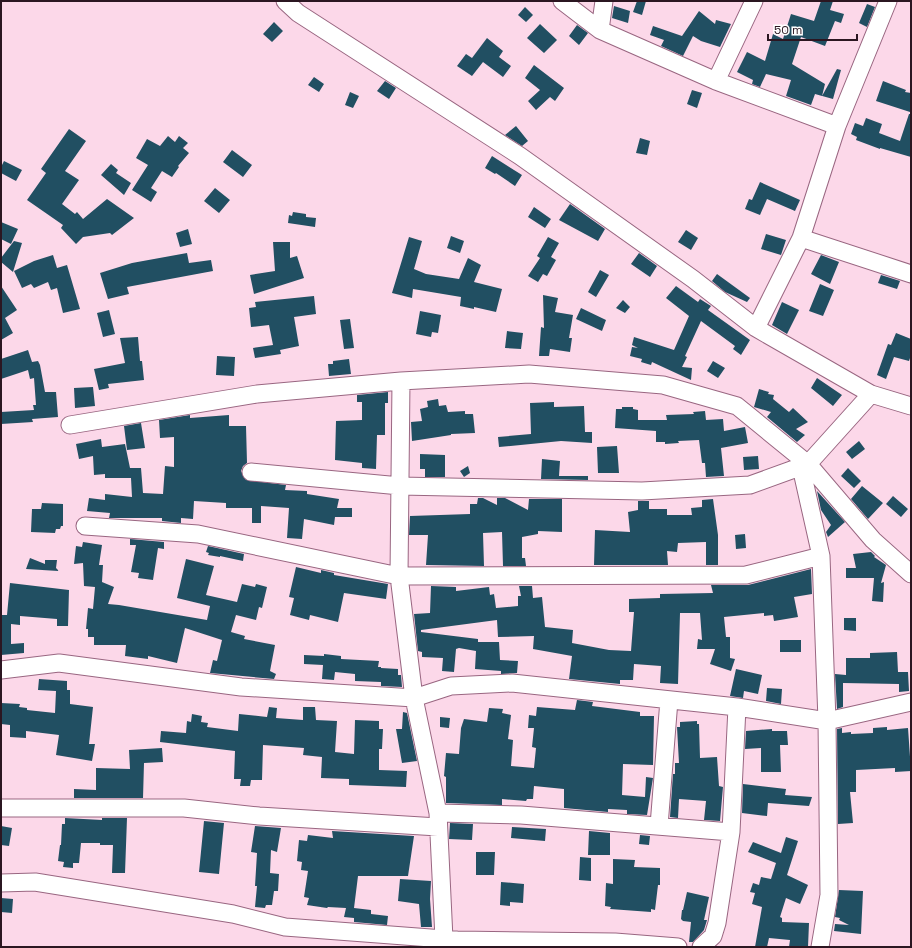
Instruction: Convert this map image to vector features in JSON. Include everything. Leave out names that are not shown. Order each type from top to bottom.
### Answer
[{"type":"street","points":[[285,1],[298,13],[520,156],[693,279],[756,328],[871,394],[911,406]]},
{"type":"street","points":[[562,1],[600,30],[716,82],[837,126]]},
{"type":"street","points":[[600,30],[604,1]]},
{"type":"street","points":[[716,82],[754,1]]},
{"type":"street","points":[[756,328],[801,238],[837,126],[888,1]]},
{"type":"street","points":[[801,238],[911,274]]},
{"type":"street","points":[[70,425],[257,394],[401,381],[529,374],[663,385],[737,406],[804,465],[873,540],[911,574]]},
{"type":"street","points":[[401,381],[399,576],[414,698],[438,820],[453,942]]},
{"type":"street","points":[[251,472],[400,486],[642,491],[750,485],[804,465],[871,394]]},
{"type":"street","points":[[804,465],[821,556],[827,721],[829,895],[820,947]]},
{"type":"street","points":[[85,526],[198,534],[399,576],[746,574],[821,556]]},
{"type":"street","points":[[1,670],[58,664],[240,687],[414,698],[451,686],[512,683],[737,708],[827,721],[900,711],[911,707]]},
{"type":"street","points":[[658,826],[669,700]]},
{"type":"street","points":[[827,721],[911,702]]},
{"type":"street","points":[[701,947],[712,936],[717,922],[731,832],[737,708]]},
{"type":"street","points":[[1,808],[184,808],[259,816],[438,820],[521,815],[731,832]]},
{"type":"street","points":[[1,883],[43,884],[233,914],[285,926],[384,941],[615,942],[678,947]]},
{"type":"building","points":[[637,1],[646,1],[642,15],[633,12]]},
{"type":"building","points":[[821,1],[833,1],[830,10],[844,14],[841,23],[835,21],[825,46],[801,37],[792,64],[825,84],[822,96],[815,94],[811,105],[786,96],[791,80],[766,74],[760,87],[752,84],[753,80],[737,72],[747,52],[765,61],[773,34],[783,39],[791,14],[814,21]]},
{"type":"building","points":[[867,4],[875,7],[867,27],[859,23]]},
{"type":"building","points":[[614,6],[630,11],[628,23],[612,18]]},
{"type":"building","points":[[525,7],[533,15],[526,22],[518,15]]},
{"type":"building","points":[[699,11],[715,24],[716,20],[731,24],[720,47],[701,41],[693,36],[683,56],[661,46],[664,40],[650,35],[653,26],[682,36]]},
{"type":"building","points":[[274,22],[283,31],[272,42],[263,34]]},
{"type":"building","points":[[540,24],[557,40],[544,53],[527,38]]},
{"type":"building","points":[[577,25],[588,33],[579,45],[569,36]]},
{"type":"building","points":[[487,38],[503,51],[499,57],[511,66],[503,77],[483,62],[472,76],[457,66],[466,54],[472,58]]},
{"type":"building","points":[[534,65],[564,88],[555,101],[550,97],[536,110],[528,101],[540,90],[525,78]]},
{"type":"building","points":[[837,69],[841,70],[833,99],[822,96]]},
{"type":"building","points":[[314,77],[324,84],[319,92],[308,85]]},
{"type":"building","points":[[385,81],[396,88],[389,99],[377,91]]},
{"type":"building","points":[[883,81],[906,90],[905,92],[911,93],[910,112],[876,101]]},
{"type":"building","points":[[692,90],[702,93],[697,108],[687,104]]},
{"type":"building","points":[[350,92],[359,96],[353,108],[345,105]]},
{"type":"building","points":[[909,114],[911,114],[911,157],[880,149],[856,140],[857,137],[851,134],[855,123],[863,126],[866,118],[882,124],[879,133],[900,141]]},
{"type":"building","points":[[516,126],[528,141],[522,146],[505,135]]},
{"type":"building","points":[[69,129],[86,141],[65,171],[79,180],[62,204],[75,214],[77,212],[83,219],[107,199],[134,218],[112,235],[110,233],[83,237],[76,244],[61,228],[63,225],[27,200],[46,173],[41,169]]},
{"type":"building","points":[[168,136],[175,142],[179,136],[188,143],[183,148],[189,153],[178,166],[179,167],[172,177],[162,171],[151,188],[157,192],[151,202],[132,190],[148,165],[136,158],[147,139],[160,146]]},
{"type":"building","points":[[640,138],[650,141],[647,155],[636,153]]},
{"type":"building","points":[[232,150],[252,165],[243,177],[223,162]]},
{"type":"building","points":[[492,156],[522,175],[515,186],[496,173],[495,174],[485,168]]},
{"type":"building","points":[[4,161],[22,170],[16,181],[1,173],[1,167]]},
{"type":"building","points":[[111,164],[118,170],[116,173],[131,183],[124,195],[101,175]]},
{"type":"building","points":[[760,182],[800,200],[795,211],[767,199],[760,215],[745,209],[749,199],[752,200]]},
{"type":"building","points":[[215,188],[230,200],[219,213],[204,201]]},
{"type":"building","points":[[570,204],[605,229],[598,241],[559,220]]},
{"type":"building","points":[[534,207],[551,219],[545,228],[528,217]]},
{"type":"building","points":[[293,212],[306,214],[306,217],[316,218],[315,227],[288,223],[289,215],[292,216]]},
{"type":"building","points":[[1,222],[18,229],[11,244],[1,239]]},
{"type":"building","points":[[188,229],[192,244],[180,247],[176,233]]},
{"type":"building","points":[[686,230],[698,238],[691,250],[678,242]]},
{"type":"building","points":[[766,234],[786,240],[781,255],[761,249]]},
{"type":"building","points":[[451,236],[464,241],[460,253],[447,248]]},
{"type":"building","points":[[409,237],[422,241],[414,269],[426,274],[459,279],[468,258],[481,265],[474,282],[502,289],[496,312],[474,307],[474,309],[460,306],[461,297],[413,289],[412,298],[392,293]]},
{"type":"building","points":[[548,237],[559,243],[551,257],[556,260],[547,276],[543,274],[538,282],[528,276],[540,258],[537,256]]},
{"type":"building","points":[[14,241],[22,243],[13,272],[1,262],[1,258]]},
{"type":"building","points":[[273,242],[290,242],[290,258],[297,256],[304,278],[254,294],[250,275],[275,271]]},
{"type":"building","points":[[187,253],[189,263],[211,260],[213,271],[127,287],[129,294],[108,299],[100,273],[132,263]]},
{"type":"building","points":[[639,253],[657,266],[650,277],[631,264]]},
{"type":"building","points":[[53,255],[57,268],[67,265],[80,309],[63,313],[57,288],[51,290],[48,282],[34,288],[31,284],[22,288],[14,271],[34,261]]},
{"type":"building","points":[[821,255],[839,262],[830,284],[811,274]]},
{"type":"building","points":[[600,270],[609,275],[596,297],[588,292]]},
{"type":"building","points":[[717,274],[750,298],[747,302],[725,292],[712,281]]},
{"type":"building","points":[[881,275],[900,281],[897,289],[878,283]]},
{"type":"building","points":[[820,284],[834,290],[823,316],[809,311]]},
{"type":"building","points":[[1,286],[17,310],[5,318],[13,333],[1,340]]},
{"type":"building","points":[[676,286],[698,302],[700,299],[711,306],[708,310],[750,340],[741,355],[733,349],[735,346],[701,321],[685,356],[687,357],[682,367],[692,368],[691,380],[652,362],[651,365],[641,362],[642,359],[630,356],[632,347],[638,348],[632,345],[634,337],[674,350],[689,316],[666,298]]},
{"type":"building","points":[[543,295],[558,298],[555,312],[573,315],[569,338],[572,338],[570,352],[550,349],[549,356],[539,356],[541,327],[544,328]]},
{"type":"building","points":[[314,296],[316,314],[294,317],[299,346],[280,350],[281,354],[255,358],[253,348],[273,345],[269,325],[251,327],[249,308],[256,307],[255,302]]},
{"type":"building","points":[[623,300],[630,307],[625,313],[616,308]]},
{"type":"building","points":[[782,302],[799,310],[787,334],[772,325]]},
{"type":"building","points":[[581,308],[606,320],[602,331],[576,319]]},
{"type":"building","points":[[109,310],[115,334],[103,337],[97,313]]},
{"type":"building","points":[[420,311],[441,315],[438,333],[432,332],[431,337],[416,334]]},
{"type":"building","points":[[350,319],[354,348],[344,349],[340,320]]},
{"type":"building","points":[[507,331],[523,333],[521,349],[505,348]]},
{"type":"building","points":[[896,333],[911,339],[911,355],[909,361],[894,357],[886,379],[877,375],[888,344],[891,345]]},
{"type":"building","points":[[138,337],[140,361],[142,361],[144,380],[108,384],[109,388],[99,390],[94,369],[125,363],[120,338]]},
{"type":"building","points":[[28,350],[32,362],[38,361],[40,365],[45,392],[56,392],[58,417],[32,419],[33,422],[1,424],[1,412],[34,410],[33,405],[36,405],[34,378],[30,379],[28,370],[1,379],[1,359]]},
{"type":"building","points":[[217,356],[235,357],[234,376],[216,375]]},
{"type":"building","points":[[349,359],[351,374],[329,376],[328,364],[333,364],[333,361]]},
{"type":"building","points":[[713,361],[725,368],[718,378],[707,371]]},
{"type":"building","points":[[817,378],[842,395],[833,406],[811,388]]},
{"type":"building","points":[[93,387],[95,406],[75,408],[74,388]]},
{"type":"building","points":[[759,389],[769,392],[768,394],[774,395],[773,399],[789,412],[793,408],[808,422],[796,429],[805,435],[797,442],[767,417],[771,412],[754,407]]},
{"type":"building","points":[[388,392],[388,403],[385,403],[385,435],[377,435],[376,469],[362,468],[362,463],[335,460],[336,421],[362,420],[362,402],[357,402],[357,395]]},
{"type":"building","points":[[438,399],[439,406],[446,405],[448,412],[465,411],[465,414],[473,414],[475,433],[451,434],[412,441],[411,422],[422,421],[420,409],[428,407],[427,401]]},
{"type":"building","points":[[554,402],[554,407],[584,406],[585,432],[592,432],[592,443],[561,441],[499,447],[498,437],[531,434],[530,403]]},
{"type":"building","points":[[622,407],[633,407],[633,409],[638,410],[638,420],[667,420],[666,415],[694,414],[693,412],[705,411],[706,420],[723,419],[724,431],[745,427],[748,443],[721,448],[724,476],[706,477],[705,463],[702,463],[699,440],[678,441],[679,443],[665,444],[665,442],[656,442],[656,431],[615,428],[616,409],[622,409]]},
{"type":"building","points":[[190,415],[190,418],[229,415],[229,426],[246,426],[247,463],[243,466],[241,471],[246,480],[286,485],[285,490],[307,491],[307,494],[339,499],[337,508],[352,508],[352,517],[335,517],[334,525],[304,519],[302,539],[287,538],[289,508],[261,506],[261,523],[252,523],[252,508],[226,508],[226,503],[194,501],[193,519],[181,518],[181,523],[162,521],[162,518],[109,518],[110,513],[87,511],[89,498],[105,500],[105,494],[132,497],[131,478],[105,478],[105,474],[94,475],[93,456],[79,459],[76,444],[101,439],[102,447],[125,444],[130,468],[141,468],[143,493],[163,494],[165,466],[174,467],[174,437],[160,438],[159,420]]},
{"type":"building","points":[[141,423],[145,448],[127,450],[124,426]]},
{"type":"building","points":[[859,441],[865,449],[852,459],[846,452]]},
{"type":"building","points":[[617,446],[619,473],[598,473],[597,447]]},
{"type":"building","points":[[420,454],[445,455],[445,477],[425,477],[425,469],[420,469]]},
{"type":"building","points":[[758,456],[759,469],[744,470],[743,457]]},
{"type":"building","points":[[542,459],[560,461],[559,476],[588,476],[588,480],[541,479]]},
{"type":"building","points":[[468,466],[470,473],[464,477],[460,471]]},
{"type":"building","points":[[848,468],[861,481],[854,488],[841,476]]},
{"type":"building","points":[[862,486],[883,503],[868,519],[851,499]]},
{"type":"building","points":[[817,491],[845,522],[828,537],[826,532],[831,525],[821,510]]},
{"type":"building","points":[[893,496],[908,509],[901,517],[886,504]]},
{"type":"building","points":[[478,498],[483,498],[497,505],[497,498],[505,498],[528,510],[529,499],[562,499],[562,532],[538,531],[538,534],[522,537],[522,558],[525,558],[526,566],[503,566],[502,532],[483,533],[484,566],[426,565],[428,535],[409,535],[410,516],[470,514],[470,504],[477,504]]},
{"type":"building","points":[[713,499],[718,535],[718,565],[706,565],[706,542],[678,543],[677,552],[667,551],[668,565],[594,565],[595,530],[630,532],[628,512],[638,510],[638,501],[649,501],[649,509],[667,509],[667,515],[692,515],[691,508],[702,507],[702,500]]},
{"type":"building","points":[[42,503],[63,504],[63,526],[61,526],[60,529],[56,529],[55,533],[31,532],[32,509],[41,509]]},
{"type":"building","points":[[745,534],[746,548],[736,549],[735,535]]},
{"type":"building","points":[[130,539],[164,542],[164,549],[158,548],[153,580],[138,578],[139,573],[131,572],[136,545],[130,545]]},
{"type":"building","points":[[83,542],[102,545],[99,565],[103,565],[102,582],[114,587],[108,604],[207,620],[210,606],[177,598],[186,559],[214,566],[206,595],[237,602],[242,584],[255,587],[256,584],[267,587],[262,608],[259,607],[256,620],[236,615],[231,632],[245,636],[244,639],[275,645],[270,671],[276,674],[274,679],[210,673],[213,660],[217,661],[222,640],[185,628],[177,663],[148,656],[148,659],[125,656],[126,645],[94,645],[94,637],[88,637],[88,629],[86,629],[88,608],[93,609],[95,587],[84,586],[83,563],[74,564],[76,546],[82,547]]},
{"type":"building","points":[[208,546],[244,554],[243,561],[208,555],[209,553],[206,552]]},
{"type":"building","points":[[871,552],[875,556],[874,557],[886,565],[881,583],[884,582],[883,602],[872,601],[874,578],[846,578],[846,568],[856,568],[853,554]]},
{"type":"building","points":[[30,558],[45,564],[45,560],[57,560],[56,568],[59,571],[26,569]]},
{"type":"building","points":[[296,567],[321,573],[321,570],[334,573],[334,575],[388,584],[386,599],[344,593],[338,622],[310,615],[309,620],[290,615],[294,598],[289,597]]},
{"type":"building","points":[[811,569],[812,594],[794,597],[798,617],[774,621],[773,615],[764,616],[764,613],[724,617],[726,637],[730,637],[730,658],[735,659],[731,671],[710,664],[715,649],[697,649],[698,639],[702,640],[700,613],[680,613],[678,684],[660,683],[661,666],[634,664],[633,680],[620,680],[620,684],[569,679],[572,656],[533,649],[534,636],[498,637],[497,620],[421,630],[421,632],[478,639],[478,642],[499,642],[500,660],[518,661],[517,673],[501,674],[501,671],[475,669],[476,651],[459,648],[456,649],[454,672],[442,671],[443,658],[422,657],[422,652],[418,651],[414,614],[430,613],[431,586],[456,587],[456,591],[489,587],[490,595],[494,594],[496,608],[518,606],[518,596],[521,596],[519,586],[532,586],[533,598],[542,597],[545,627],[573,630],[572,643],[609,650],[631,651],[634,612],[629,612],[629,599],[660,598],[660,594],[713,593],[711,585],[748,585]]},
{"type":"building","points":[[10,583],[69,590],[68,626],[57,626],[57,619],[20,616],[20,625],[11,624],[11,644],[24,643],[24,653],[1,655],[1,615],[7,615]]},
{"type":"building","points":[[844,618],[856,618],[856,631],[844,630]]},
{"type":"building","points":[[780,640],[801,640],[801,652],[780,652]]},
{"type":"building","points":[[897,652],[898,672],[908,672],[909,691],[899,692],[899,684],[843,683],[843,707],[837,709],[835,674],[846,675],[846,658],[870,658],[870,653]]},
{"type":"building","points":[[324,654],[341,656],[341,659],[379,661],[378,667],[398,669],[398,675],[401,675],[402,687],[381,686],[381,682],[355,681],[355,674],[335,672],[334,680],[322,679],[323,665],[304,664],[304,655],[324,656]]},
{"type":"building","points":[[736,669],[762,675],[758,694],[744,691],[743,698],[730,696]]},
{"type":"building","points":[[39,679],[67,681],[67,690],[70,690],[70,704],[93,707],[89,744],[95,744],[92,761],[56,755],[59,735],[26,731],[26,738],[10,737],[10,725],[1,724],[1,703],[20,704],[19,707],[27,708],[27,710],[55,713],[56,691],[38,690]]},
{"type":"building","points":[[767,688],[782,689],[781,704],[766,701]]},
{"type":"building","points":[[577,700],[593,702],[592,706],[640,712],[640,716],[654,716],[653,765],[623,764],[622,795],[645,797],[646,777],[653,778],[647,815],[627,814],[627,810],[608,809],[608,812],[564,808],[564,789],[534,786],[533,799],[527,799],[526,801],[502,799],[502,805],[446,803],[446,777],[444,776],[446,753],[459,754],[461,728],[464,719],[487,722],[489,708],[503,709],[502,713],[511,715],[508,739],[513,740],[511,766],[534,768],[536,748],[532,747],[534,728],[528,728],[529,715],[536,716],[537,707],[575,710]]},
{"type":"building","points":[[269,707],[277,708],[276,718],[303,720],[303,707],[315,707],[316,720],[337,721],[335,752],[354,754],[355,720],[379,721],[379,729],[383,729],[382,749],[379,749],[379,770],[407,771],[406,787],[349,785],[349,779],[321,778],[322,757],[303,755],[304,748],[263,745],[262,780],[251,780],[250,786],[240,786],[241,779],[234,779],[235,751],[160,742],[161,731],[186,733],[187,721],[191,722],[192,714],[202,716],[201,722],[208,723],[207,727],[238,731],[239,714],[267,717]]},
{"type":"building","points":[[403,712],[407,713],[417,761],[402,763],[396,729],[402,729]]},
{"type":"building","points":[[440,717],[450,718],[449,728],[440,727]]},
{"type":"building","points":[[697,721],[697,724],[699,724],[700,758],[717,757],[719,786],[723,787],[720,821],[704,820],[706,801],[679,799],[678,818],[670,817],[673,774],[675,774],[675,763],[679,763],[677,727],[680,727],[680,722]]},
{"type":"building","points":[[887,727],[887,730],[908,728],[911,771],[895,772],[895,768],[856,770],[856,792],[850,792],[853,823],[838,824],[837,729],[842,728],[842,733],[851,732],[851,734],[873,733],[873,728]]},
{"type":"building","points":[[772,729],[772,731],[787,731],[788,745],[780,745],[781,772],[761,772],[761,748],[745,749],[746,731]]},
{"type":"building","points":[[162,748],[163,762],[144,763],[143,798],[74,798],[74,789],[96,790],[96,768],[130,769],[129,750]]},
{"type":"building","points":[[743,784],[786,789],[785,795],[812,797],[809,806],[768,803],[767,816],[742,813]]},
{"type":"building","points":[[65,818],[102,820],[102,818],[127,818],[125,873],[112,873],[113,845],[100,845],[100,843],[81,843],[79,863],[73,863],[73,868],[63,867],[64,862],[58,861],[61,845],[62,824],[65,824]]},
{"type":"building","points":[[204,821],[224,823],[219,874],[199,872]]},
{"type":"building","points":[[450,823],[473,824],[472,840],[449,839]]},
{"type":"building","points":[[1,826],[12,828],[9,846],[1,845]]},
{"type":"building","points":[[255,826],[281,828],[277,852],[271,850],[270,873],[279,874],[278,891],[274,891],[272,905],[266,905],[265,908],[255,907],[257,886],[255,886],[257,853],[251,852]]},
{"type":"building","points":[[512,827],[546,829],[545,841],[511,838]]},
{"type":"building","points":[[332,831],[414,836],[408,876],[358,876],[354,908],[371,910],[371,914],[388,916],[387,925],[354,922],[354,918],[344,917],[346,908],[327,908],[307,905],[309,898],[304,897],[308,871],[301,870],[302,862],[297,861],[299,840],[307,841],[308,835],[333,838]]},
{"type":"building","points":[[589,831],[610,833],[610,855],[588,855]]},
{"type":"building","points":[[640,835],[650,836],[649,845],[639,844]]},
{"type":"building","points":[[786,837],[798,841],[787,875],[808,885],[800,904],[786,898],[780,917],[782,918],[782,922],[809,923],[808,947],[789,947],[790,940],[769,938],[767,947],[755,947],[762,907],[752,904],[755,893],[750,892],[753,883],[759,885],[761,877],[771,879],[776,863],[748,852],[753,842],[781,853]]},
{"type":"building","points":[[476,852],[495,852],[494,875],[476,875]]},
{"type":"building","points":[[580,857],[591,858],[591,881],[579,880]]},
{"type":"building","points":[[613,859],[635,860],[634,867],[660,868],[660,885],[658,885],[655,910],[651,909],[651,912],[610,909],[611,907],[605,906],[606,883],[613,884]]},
{"type":"building","points":[[400,879],[431,881],[430,899],[432,927],[421,927],[419,904],[398,901]]},
{"type":"building","points":[[501,882],[524,884],[523,903],[510,902],[510,906],[500,905]]},
{"type":"building","points":[[839,890],[863,891],[861,934],[834,931],[835,924],[849,925],[839,920],[840,918],[835,917]]},
{"type":"building","points":[[687,892],[709,897],[704,920],[707,920],[704,930],[693,942],[689,942],[691,922],[683,921],[681,919]]},
{"type":"building","points":[[1,898],[13,899],[12,913],[1,912]]}]
